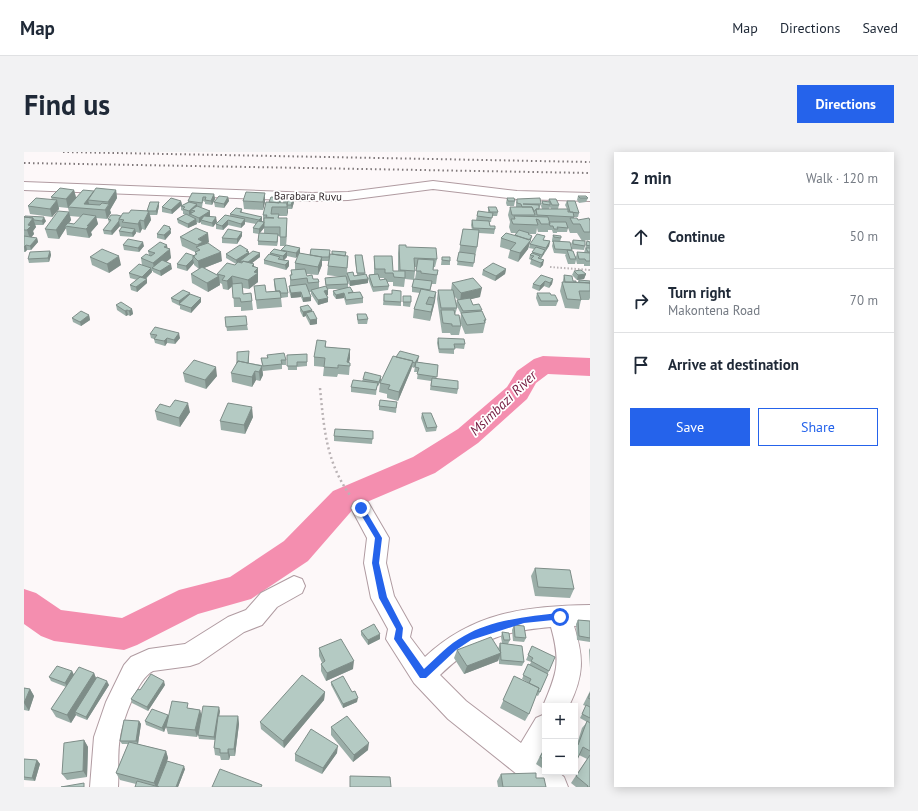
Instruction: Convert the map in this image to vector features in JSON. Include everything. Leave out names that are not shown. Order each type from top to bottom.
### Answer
[{"type":"street","name":"Barabara Ruvu","points":[[24,186],[312,197],[348,196],[433,185],[517,195],[590,197]]},
{"type":"street","points":[[361,508],[378,538],[375,563],[383,598],[400,628],[398,639],[423,675],[458,710],[525,762],[554,787]]},
{"type":"street","points":[[104,787],[108,737],[113,717],[133,673],[140,665],[149,660],[190,655],[236,624],[254,618],[269,600],[294,586]]},
{"type":"street","points":[[423,675],[454,647],[468,638],[484,631],[524,619],[590,615]]},
{"type":"street","points":[[557,703],[569,676],[570,656],[560,617]]},
{"type":"street","points":[[525,762],[542,732]]},
{"type":"path","points":[[550,267],[590,270]]},
{"type":"path","points":[[320,388],[325,441],[331,463],[342,486]]},
{"type":"building","points":[[60,188],[74,190],[66,199],[51,197]]},
{"type":"building","points":[[96,188],[116,190],[108,202],[88,200]]},
{"type":"building","points":[[83,190],[94,191],[84,204],[109,204],[105,210],[68,207]]},
{"type":"building","points":[[246,192],[265,193],[263,202],[243,201]]},
{"type":"building","points":[[192,193],[214,194],[211,201],[205,200],[206,197],[203,197],[202,203],[188,201]]},
{"type":"building","points":[[219,196],[228,197],[224,204],[214,202]]},
{"type":"building","points":[[284,196],[294,197],[291,205],[287,205],[288,200],[283,200]]},
{"type":"building","points":[[578,196],[586,196],[588,198],[580,198]]},
{"type":"building","points":[[271,197],[281,198],[279,203],[269,202]]},
{"type":"building","points":[[36,198],[57,200],[50,209],[28,206]]},
{"type":"building","points":[[171,198],[181,201],[171,210],[162,207]]},
{"type":"building","points":[[507,198],[514,198],[515,201],[508,201]]},
{"type":"building","points":[[540,198],[541,204],[523,204],[539,205],[539,209],[536,209],[535,211],[532,207],[522,207],[521,204],[517,203],[517,199]]},
{"type":"building","points":[[549,199],[556,199],[559,205],[552,205]]},
{"type":"building","points":[[542,201],[550,202],[550,205],[543,204]]},
{"type":"building","points":[[567,201],[575,201],[579,213],[570,212]]},
{"type":"building","points":[[150,202],[159,202],[156,211],[147,211]]},
{"type":"building","points":[[189,202],[197,204],[189,211],[183,209],[185,207],[181,206]]},
{"type":"building","points":[[266,202],[287,203],[287,207],[272,207],[271,214],[279,214],[278,218],[287,218],[286,237],[280,237],[280,227],[264,227],[264,218],[274,218],[263,215]]},
{"type":"building","points":[[197,206],[210,211],[199,218],[190,214],[195,211],[191,210]]},
{"type":"building","points":[[488,207],[496,207],[498,212],[490,212]]},
{"type":"building","points":[[510,207],[532,207],[535,215],[512,215]]},
{"type":"building","points":[[236,208],[242,209],[240,212],[262,217],[259,220],[230,214]]},
{"type":"building","points":[[536,209],[568,209],[568,212],[573,212],[574,217],[537,215]]},
{"type":"building","points":[[131,210],[149,211],[144,221],[140,220],[138,224],[122,222],[124,220],[119,219],[123,213],[129,213]]},
{"type":"building","points":[[58,211],[69,212],[56,230],[45,229]]},
{"type":"building","points":[[478,211],[493,213],[492,218],[477,216]]},
{"type":"building","points":[[83,214],[96,216],[86,229],[65,226],[68,223],[74,224]]},
{"type":"building","points":[[186,214],[196,219],[188,224],[177,219]]},
{"type":"building","points":[[111,215],[121,216],[111,231],[103,230],[111,220],[108,219]]},
{"type":"building","points":[[225,215],[245,219],[241,224],[228,220],[222,226],[216,224]]},
{"type":"building","points":[[204,216],[216,217],[212,223],[201,220]]},
{"type":"building","points":[[514,216],[548,217],[550,224],[541,224],[539,220],[536,219],[538,225],[513,224],[511,219],[515,219]]},
{"type":"building","points":[[24,217],[44,217],[42,221]]},
{"type":"building","points":[[24,217],[33,218],[28,225],[31,226],[27,230],[24,230]]},
{"type":"building","points":[[570,218],[577,218],[578,220],[589,218],[590,232],[584,232],[580,224],[573,224]]},
{"type":"building","points":[[472,220],[489,221],[490,226],[495,226],[495,229],[473,228]]},
{"type":"building","points":[[258,221],[264,223],[259,229],[253,228]]},
{"type":"building","points":[[549,222],[566,222],[568,228],[557,227],[558,229],[554,229],[553,226],[550,226]]},
{"type":"building","points":[[164,225],[170,227],[169,228],[171,229],[164,235],[157,234]]},
{"type":"building","points":[[122,227],[135,229],[132,233],[119,231]]},
{"type":"building","points":[[196,228],[208,233],[198,239],[203,242],[197,245],[180,237]]},
{"type":"building","points":[[228,229],[242,232],[237,239],[222,238]]},
{"type":"building","points":[[463,229],[479,230],[477,247],[460,245]]},
{"type":"building","points":[[519,230],[529,233],[528,234],[532,236],[529,240],[515,235]]},
{"type":"building","points":[[259,233],[278,234],[277,242],[258,241]]},
{"type":"building","points":[[506,233],[531,240],[520,253],[510,250],[516,243],[501,238]]},
{"type":"building","points":[[537,234],[545,236],[543,240],[550,241],[546,248],[530,244]]},
{"type":"building","points":[[553,235],[561,236],[561,238],[554,237]]},
{"type":"building","points":[[24,236],[37,238],[30,246],[26,245],[24,247]]},
{"type":"building","points":[[128,239],[143,242],[138,248],[123,245]]},
{"type":"building","points":[[573,240],[585,241],[585,246],[573,244]]},
{"type":"building","points":[[553,241],[570,242],[572,250],[555,249]]},
{"type":"building","points":[[587,241],[590,242],[590,246],[586,245]]},
{"type":"building","points":[[160,242],[167,245],[164,247],[170,249],[153,263],[141,258],[146,254],[151,256],[155,253],[148,251]]},
{"type":"building","points":[[208,243],[221,252],[198,261],[193,256],[197,254],[195,252],[200,250],[196,247]]},
{"type":"building","points":[[240,245],[249,252],[236,260],[226,254]]},
{"type":"building","points":[[286,245],[300,248],[296,253],[281,250]]},
{"type":"building","points":[[399,245],[406,245],[406,247],[436,248],[437,259],[414,258],[415,271],[400,270]]},
{"type":"building","points":[[536,247],[545,250],[542,255],[532,252]]},
{"type":"building","points":[[586,248],[590,248],[590,252],[588,252]]},
{"type":"building","points":[[102,249],[119,256],[107,264],[90,257]]},
{"type":"building","points":[[274,249],[287,252],[283,256],[270,253]]},
{"type":"building","points":[[311,249],[330,250],[329,257],[310,255]]},
{"type":"building","points":[[567,250],[573,251],[576,259],[570,259]]},
{"type":"building","points":[[50,251],[48,258],[28,259],[30,252]]},
{"type":"building","points":[[253,251],[260,253],[248,262],[240,261]]},
{"type":"building","points":[[332,251],[346,252],[345,256],[332,254]]},
{"type":"building","points":[[459,252],[475,254],[474,263],[457,261]]},
{"type":"building","points":[[577,252],[590,253],[590,261],[579,259]]},
{"type":"building","points":[[186,253],[195,256],[193,256],[193,259],[186,266],[177,264]]},
{"type":"building","points":[[299,253],[322,257],[318,267],[295,263]]},
{"type":"building","points":[[532,253],[540,256],[538,258],[544,260],[541,263],[531,259],[534,256],[530,255]]},
{"type":"building","points":[[269,254],[280,257],[278,259],[289,261],[285,265],[264,260]]},
{"type":"building","points":[[330,254],[348,256],[347,268],[328,266]]},
{"type":"building","points":[[355,255],[362,255],[365,273],[357,273]]},
{"type":"building","points":[[374,256],[392,256],[393,271],[405,271],[405,278],[394,277],[393,273],[385,273],[385,269],[375,269]]},
{"type":"building","points":[[442,257],[450,257],[450,261],[442,260]]},
{"type":"building","points":[[418,259],[434,260],[433,270],[438,270],[437,275],[416,271]]},
{"type":"building","points":[[162,260],[171,264],[160,271],[152,268]]},
{"type":"building","points":[[243,261],[254,264],[252,266],[258,268],[254,272],[258,273],[248,280],[232,276],[227,281],[222,280],[225,276],[217,274],[227,263],[235,265],[238,262],[242,263]]},
{"type":"building","points":[[493,263],[506,269],[496,276],[483,270]]},
{"type":"building","points":[[139,264],[151,268],[142,277],[129,273]]},
{"type":"building","points":[[202,267],[219,276],[207,283],[191,274]]},
{"type":"building","points":[[305,269],[307,276],[312,275],[313,279],[318,279],[319,282],[308,283],[307,278],[291,280],[291,270]]},
{"type":"building","points":[[581,270],[586,274],[578,275],[574,271]]},
{"type":"building","points":[[353,272],[354,276],[366,274],[368,279],[350,281],[347,273]]},
{"type":"building","points":[[378,274],[380,280],[386,279],[389,286],[373,287],[369,275]]},
{"type":"building","points":[[541,275],[553,279],[550,283],[545,281],[540,286],[533,284]]},
{"type":"building","points":[[564,275],[572,276],[573,281],[576,282],[565,282]]},
{"type":"building","points":[[346,276],[348,284],[326,285],[325,278]]},
{"type":"building","points":[[140,277],[147,279],[136,287],[130,285]]},
{"type":"building","points":[[285,278],[288,293],[280,293],[280,291],[276,291],[274,279]]},
{"type":"building","points":[[473,278],[482,288],[461,293],[452,283]]},
{"type":"building","points":[[414,279],[432,281],[430,290],[412,287]]},
{"type":"building","points":[[579,280],[590,281],[590,283],[579,282]]},
{"type":"building","points":[[562,282],[590,283],[590,291],[579,291],[581,300],[567,299]]},
{"type":"building","points":[[242,283],[243,294],[251,293],[252,301],[241,302],[240,298],[233,298],[232,284]]},
{"type":"building","points":[[306,284],[311,297],[303,298],[301,292],[291,293],[289,286]]},
{"type":"building","points":[[265,285],[266,292],[280,291],[281,298],[256,300],[254,286]]},
{"type":"building","points":[[326,286],[328,290],[324,291],[328,298],[318,300],[311,290]]},
{"type":"building","points":[[350,287],[353,292],[348,293],[360,292],[363,298],[346,300],[344,293],[336,295],[333,291]]},
{"type":"building","points":[[421,289],[436,292],[434,298],[429,297],[426,304],[433,305],[431,312],[414,309]]},
{"type":"building","points":[[183,290],[190,293],[179,301],[171,298]]},
{"type":"building","points":[[392,290],[401,291],[401,302],[384,301],[384,294],[392,294]]},
{"type":"building","points":[[438,290],[453,290],[457,308],[441,308]]},
{"type":"building","points":[[537,293],[550,293],[551,295],[555,295],[558,301],[541,301]]},
{"type":"building","points":[[190,294],[201,298],[191,308],[179,304]]},
{"type":"building","points":[[403,296],[411,296],[411,302],[403,302]]},
{"type":"building","points":[[470,298],[473,305],[479,304],[482,310],[463,311],[457,300]]},
{"type":"building","points":[[121,302],[132,309],[125,311],[116,305]]},
{"type":"building","points":[[308,305],[312,310],[303,312],[300,307]]},
{"type":"building","points":[[441,310],[454,310],[455,315],[459,315],[461,326],[452,326],[452,324],[443,323]]},
{"type":"building","points":[[81,311],[89,315],[80,322],[72,318]]},
{"type":"building","points":[[313,311],[317,319],[310,320],[306,313]]},
{"type":"building","points":[[482,311],[486,320],[484,320],[485,323],[467,325],[461,313]]},
{"type":"building","points":[[357,314],[366,314],[368,319],[358,320]]},
{"type":"building","points":[[246,316],[247,325],[226,327],[225,317]]},
{"type":"building","points":[[155,327],[179,333],[174,340],[167,338],[164,341],[154,339],[157,335],[150,334]]},
{"type":"building","points":[[438,338],[464,339],[465,344],[454,344],[455,349],[439,349]]},
{"type":"building","points":[[317,340],[326,341],[325,347],[350,349],[347,362],[350,363],[350,366],[338,365],[338,368],[324,367],[325,358],[314,357]]},
{"type":"building","points":[[249,351],[248,363],[238,361],[237,363],[237,352]]},
{"type":"building","points":[[400,351],[419,356],[415,363],[412,362],[413,361],[396,357]]},
{"type":"building","points":[[284,353],[286,360],[281,360],[282,364],[263,366],[261,358],[268,358],[267,355]]},
{"type":"building","points":[[307,354],[307,362],[297,362],[297,366],[287,366],[287,355]]},
{"type":"building","points":[[393,356],[413,361],[399,392],[388,389],[390,385],[380,383]]},
{"type":"building","points":[[194,360],[216,367],[205,380],[183,373]]},
{"type":"building","points":[[238,361],[262,366],[259,372],[255,371],[252,377],[231,373]]},
{"type":"building","points":[[416,362],[438,365],[437,377],[417,374],[419,368],[415,367]]},
{"type":"building","points":[[365,372],[381,376],[379,382],[363,379]]},
{"type":"building","points":[[432,378],[458,381],[458,389],[431,386]]},
{"type":"building","points":[[353,380],[378,383],[376,390],[351,387]]},
{"type":"building","points":[[175,400],[188,403],[179,418],[155,411],[160,404],[170,407]]},
{"type":"building","points":[[380,400],[397,402],[396,408],[379,406]]},
{"type":"building","points":[[228,403],[252,407],[244,425],[220,421]]},
{"type":"building","points":[[422,413],[431,413],[437,427],[427,428]]},
{"type":"building","points":[[335,429],[373,431],[373,439],[334,436]]},
{"type":"building","points":[[535,568],[570,570],[574,589],[538,587]]},
{"type":"building","points":[[578,620],[590,621],[590,638],[579,636]]},
{"type":"building","points":[[374,624],[380,634],[368,640],[361,631]]},
{"type":"building","points":[[514,625],[524,626],[526,638],[515,637]]},
{"type":"building","points":[[502,632],[509,633],[510,640],[504,640]]},
{"type":"building","points":[[491,637],[501,653],[467,666],[457,650]]},
{"type":"building","points":[[341,639],[354,661],[327,673],[321,664],[325,661],[319,648]]},
{"type":"building","points":[[500,643],[522,646],[524,662],[501,660]]},
{"type":"building","points":[[532,646],[555,657],[549,671],[531,661],[533,658],[528,655]]},
{"type":"building","points":[[528,664],[548,674],[540,692],[538,691],[539,688],[529,683],[531,679],[523,675]]},
{"type":"building","points":[[57,666],[72,671],[65,683],[49,677]]},
{"type":"building","points":[[79,667],[94,673],[67,715],[51,709]]},
{"type":"building","points":[[151,674],[164,681],[147,707],[131,699],[138,689],[140,690]]},
{"type":"building","points":[[302,675],[325,692],[283,741],[260,722]]},
{"type":"building","points":[[343,676],[352,692],[355,691],[358,698],[343,704],[331,682]]},
{"type":"building","points":[[514,676],[539,688],[529,714],[503,700]]},
{"type":"building","points":[[97,677],[107,681],[86,717],[75,712]]},
{"type":"building","points":[[24,688],[30,689],[24,703]]},
{"type":"building","points":[[172,701],[188,703],[187,708],[200,710],[195,730],[166,727]]},
{"type":"building","points":[[586,705],[590,707],[590,718],[582,714]]},
{"type":"building","points":[[203,706],[219,707],[214,737],[198,735]]},
{"type":"building","points":[[152,709],[168,715],[162,728],[145,721]]},
{"type":"building","points":[[218,716],[238,716],[234,749],[228,749],[228,753],[220,753],[220,749],[214,748]]},
{"type":"building","points":[[347,716],[369,743],[354,755],[331,727]]},
{"type":"building","points":[[124,720],[139,721],[136,741],[120,741]]},
{"type":"building","points":[[587,721],[590,723],[590,751],[583,747],[578,758],[578,745]]},
{"type":"building","points":[[311,729],[338,746],[323,768],[295,754]]},
{"type":"building","points":[[84,740],[83,771],[62,774],[64,743]]},
{"type":"building","points":[[129,742],[166,751],[154,783],[116,773]]},
{"type":"building","points":[[590,755],[590,787],[587,787],[588,786],[576,776]]},
{"type":"building","points":[[24,759],[37,760],[32,778],[24,777]]},
{"type":"building","points":[[167,761],[184,766],[176,787],[157,786]]},
{"type":"building","points":[[220,769],[262,785],[261,787],[212,787]]},
{"type":"building","points":[[536,773],[536,778],[544,778],[546,787],[503,787],[501,774]]},
{"type":"building","points":[[350,776],[390,777],[391,787],[350,787]]},
{"type":"building","points":[[137,781],[159,787],[135,787]]},
{"type":"building","points":[[84,783],[84,787],[61,787]]},
{"type":"waterway","name":"Msimbazi River","points":[[24,604],[54,625],[124,634],[191,601],[239,589],[296,551],[344,499],[424,465],[468,436],[517,393],[526,377],[543,365],[590,367]]},
{"type":"railway","points":[[63,152],[590,162]]},
{"type":"railway","points":[[24,163],[590,173]]},
{"type":"route","points":[[361,508],[378,538],[375,563],[383,598],[400,628],[398,639],[423,675],[454,647],[468,638],[484,631],[524,619],[560,617]]}]
